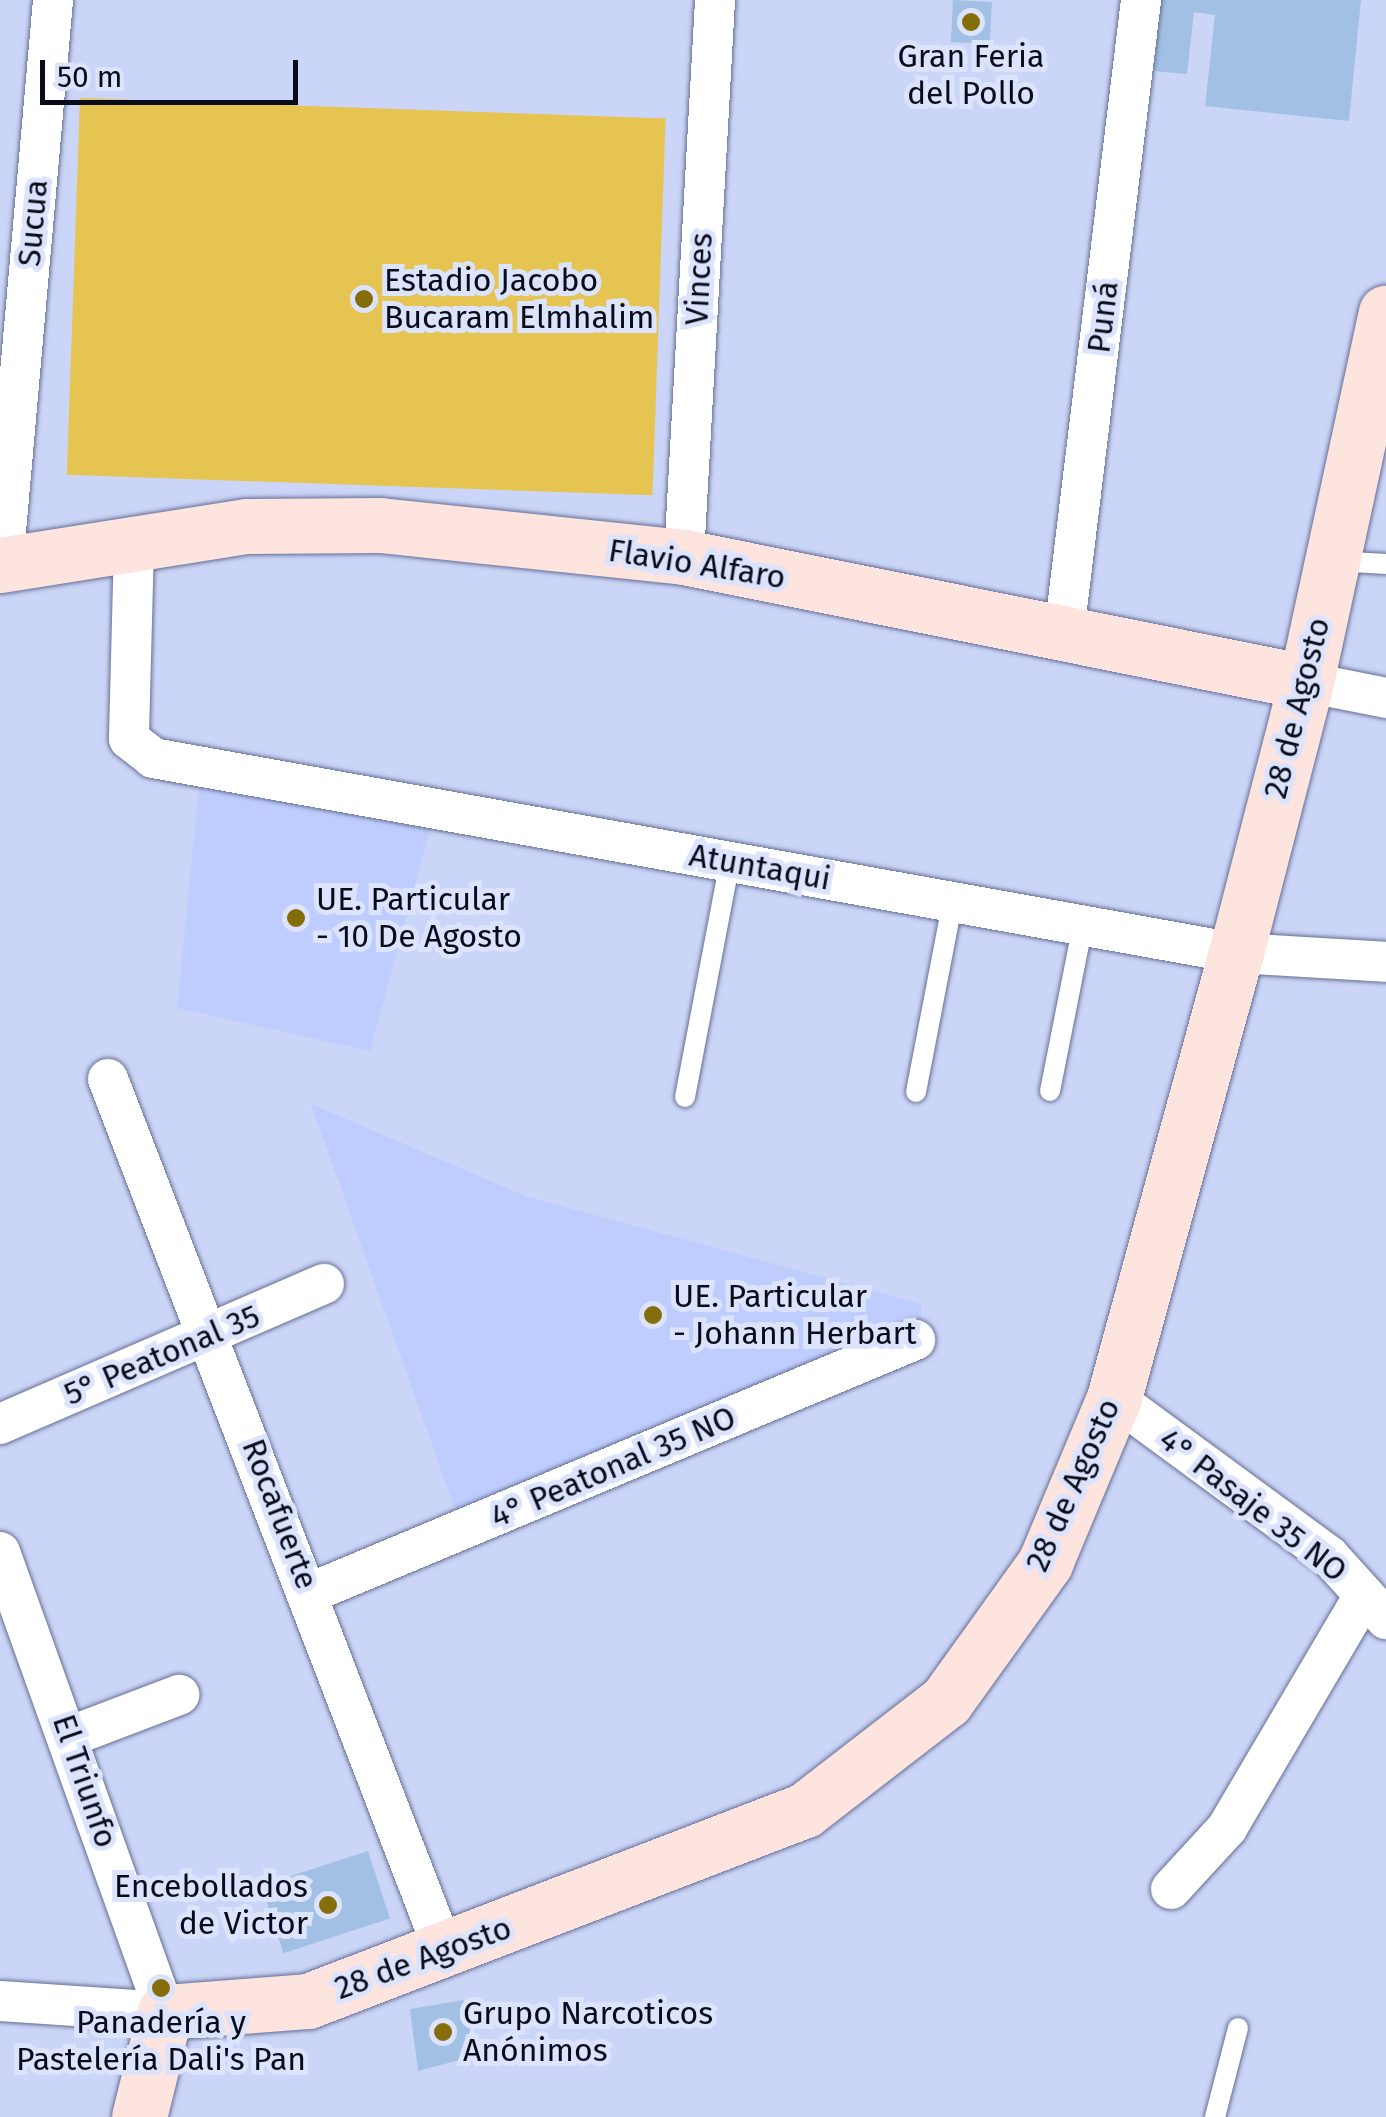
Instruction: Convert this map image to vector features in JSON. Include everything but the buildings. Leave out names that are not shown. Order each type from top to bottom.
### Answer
[{"type":"street","name":"Sucua","points":[[1,565],[53,0]]},
{"type":"street","name":"Vinces","points":[[684,557],[715,0]]},
{"type":"street","name":"Puná","points":[[1064,633],[1141,0]]},
{"type":"street","name":"28 de Agosto","points":[[165,2012],[308,2001],[804,1810],[946,1700],[1044,1563],[1114,1398],[1306,682],[1386,313]]},
{"type":"street","name":"Flavio Alfaro","points":[[1,565],[247,526],[380,525],[684,557],[1386,698]]},
{"type":"street","name":"Atuntaqui","points":[[134,544],[129,739],[137,752],[1236,952],[1386,962]]},
{"type":"street","name":"Rocafuerte","points":[[108,1079],[211,1335],[444,1951]]},
{"type":"street","name":"5° Peatonal 35","points":[[0,1424],[324,1284]]},
{"type":"street","name":"4° Peatonal 35 NO","points":[[310,1593],[915,1340]]},
{"type":"street","name":"4° Pasaje 35 NO","points":[[1114,1398],[1329,1556],[1375,1607]]},
{"type":"street","name":"El Triunfo","points":[[0,1552],[71,1736],[165,2012]]},
{"type":"street","points":[[1171,1889],[1227,1828],[1375,1607]]},
{"type":"street","points":[[71,1736],[179,1694]]},
{"type":"street","points":[[0,2001],[165,2012],[139,2117]]},
{"type":"lane","points":[[1332,561],[1386,564]]},
{"type":"lane","points":[[685,1098],[730,862]]},
{"type":"lane","points":[[916,1092],[953,900]]},
{"type":"lane","points":[[1050,1091],[1083,924]]},
{"type":"lane","points":[[1215,2117],[1238,2028]]},
{"type":"shaded area","name":"Estadio Jacobo Bucaram Elmhalim","points":[[80,98],[666,118],[652,495],[67,475]]},
{"type":"shaded area","name":"UE. Particular - 10 De Agosto","points":[[199,787],[431,827],[370,1051],[177,1008]]},
{"type":"shaded area","name":"UE. Particular - Johann Herbart","points":[[311,1104],[528,1197],[921,1304],[921,1326],[457,1515]]},
{"type":"place","name":"Gran Feria del Pollo","points":[[971,22]]},
{"type":"place","name":"Estadio Jacobo Bucaram Elmhalim","points":[[364,299]]},
{"type":"place","name":"UE. Particular - 10 De Agosto","points":[[296,918]]},
{"type":"place","name":"UE. Particular - Johann Herbart","points":[[653,1315]]},
{"type":"place","name":"Encebollados de Victor","points":[[328,1905]]},
{"type":"place","name":"Panadería y Pastelería Dali's Pan","points":[[161,1988]]},
{"type":"place","name":"Grupo Narcoticos Anónimos","points":[[443,2032]]}]
